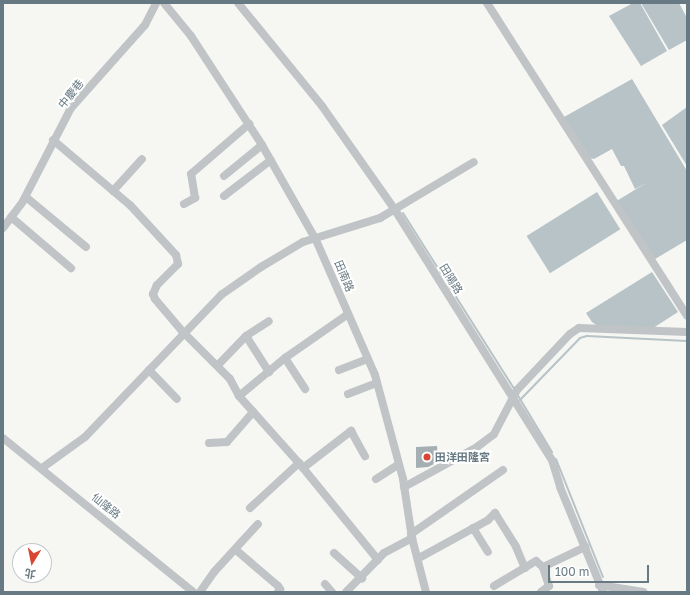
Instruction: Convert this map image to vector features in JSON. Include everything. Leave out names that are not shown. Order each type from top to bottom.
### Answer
[{"type":"street","name":"中慶巷","points":[[3,228],[26,196],[53,140],[71,108],[144,25],[156,3]]},
{"type":"street","name":"田南路","points":[[164,3],[191,36],[249,124],[316,240],[377,383],[399,464],[412,536],[419,558],[426,592]]},
{"type":"street","name":"田陽路","points":[[238,3],[322,106],[395,210],[515,395],[552,460],[601,589]]},
{"type":"street","points":[[487,3],[687,316]]},
{"type":"street","points":[[184,204],[195,198],[191,174],[249,124]]},
{"type":"street","points":[[53,140],[130,205],[178,259],[175,269],[157,285],[154,294],[183,332],[218,365],[230,379],[239,396],[301,465],[378,560]]},
{"type":"street","points":[[224,176],[262,145]]},
{"type":"street","points":[[113,191],[142,159]]},
{"type":"street","points":[[224,196],[271,160]]},
{"type":"street","points":[[42,468],[85,437],[183,332],[221,295],[261,266],[303,242],[316,240],[380,218],[474,162]]},
{"type":"street","points":[[26,196],[86,247]]},
{"type":"street","points":[[11,218],[71,268]]},
{"type":"street","points":[[239,396],[285,358],[348,314]]},
{"type":"street","points":[[218,365],[246,336],[269,321]]},
{"type":"street","points":[[404,487],[477,447],[494,434],[508,412],[515,395],[570,334],[579,328],[687,332]]},
{"type":"street","points":[[246,336],[269,372]]},
{"type":"street","points":[[285,358],[305,389]]},
{"type":"street","points":[[339,370],[368,359]]},
{"type":"street","points":[[149,370],[177,399]]},
{"type":"street","points":[[348,394],[377,383]]},
{"type":"street","points":[[209,443],[227,442],[254,412]]},
{"type":"street","points":[[250,508],[301,465],[351,431],[365,456]]},
{"type":"street","name":"仙隆路","points":[[4,442],[42,468],[194,592]]},
{"type":"street","points":[[376,479],[399,464]]},
{"type":"street","points":[[346,592],[362,578],[384,553],[412,536],[503,470]]},
{"type":"street","points":[[419,558],[473,528],[495,513],[516,547],[525,568]]},
{"type":"street","points":[[200,592],[214,572],[236,550],[258,524]]},
{"type":"street","points":[[473,528],[488,552]]},
{"type":"street","points":[[544,567],[585,547]]},
{"type":"street","points":[[236,550],[278,586],[280,589],[278,592]]},
{"type":"street","points":[[334,553],[362,578]]},
{"type":"street","points":[[494,586],[536,561],[544,567],[549,586],[541,592]]},
{"type":"street","points":[[325,584],[332,592]]},
{"type":"street","points":[[601,589],[643,592]]},
{"type":"shaded area","points":[[633,3],[640,3],[667,51],[641,66],[609,16]]},
{"type":"shaded area","points":[[641,3],[679,3],[687,18],[687,40],[669,50]]},
{"type":"shaded area","points":[[632,79],[687,171],[687,240],[655,259],[639,234],[615,202],[646,183],[635,189],[624,166],[621,166],[612,149],[594,159],[590,158],[564,117]]},
{"type":"shaded area","points":[[687,107],[687,166],[662,125]]},
{"type":"shaded area","points":[[597,192],[620,229],[550,273],[527,236]]},
{"type":"shaded area","points":[[652,272],[678,312],[650,330],[599,327],[592,322],[586,313]]},
{"type":"building","name":"田洋田隆宮","points":[[437,446],[438,462],[428,467],[416,468],[416,447]]},
{"type":"waterway","points":[[403,213],[515,390]]},
{"type":"waterway","points":[[520,400],[580,338],[587,336],[687,341]]},
{"type":"waterway","points":[[517,394],[552,452]]},
{"type":"waterway","points":[[556,459],[603,577]]},
{"type":"place","name":"田洋田隆宮","points":[[427,457]]}]
